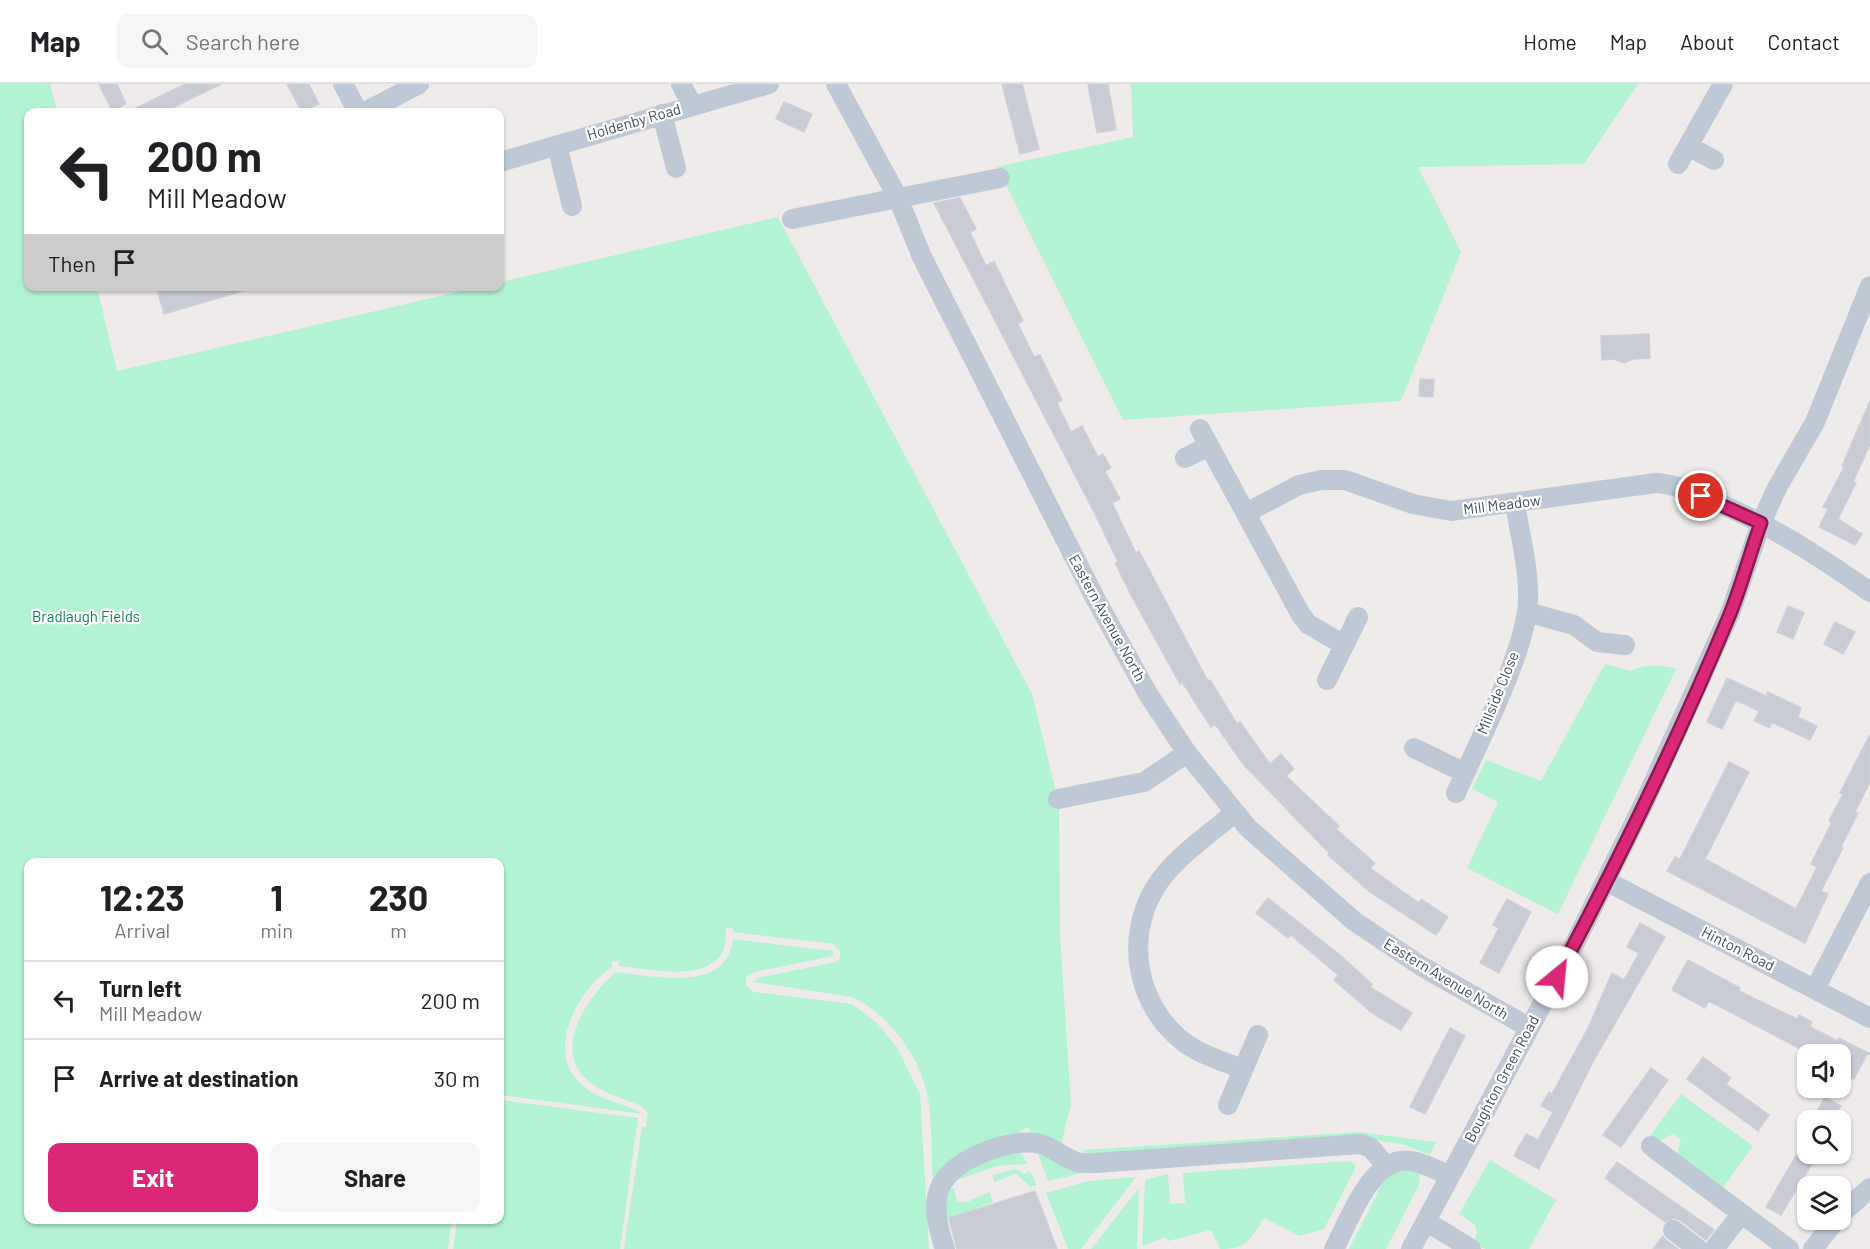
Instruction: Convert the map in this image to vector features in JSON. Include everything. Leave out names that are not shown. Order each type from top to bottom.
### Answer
[{"type":"street","points":[[343,84],[356,108]]},
{"type":"street","points":[[372,108],[419,84]]},
{"type":"street","points":[[681,84],[692,105]]},
{"type":"street","name":"Holdenby Road","points":[[504,161],[769,84]]},
{"type":"street","name":"Eastern Avenue North","points":[[836,84],[898,198],[922,257],[1079,568],[1148,694],[1187,753],[1234,813],[1274,852],[1354,921],[1421,966],[1528,1027]]},
{"type":"street","points":[[1678,164],[1723,84]]},
{"type":"street","points":[[662,114],[676,168]]},
{"type":"street","points":[[556,145],[572,206]]},
{"type":"street","points":[[1688,146],[1714,160]]},
{"type":"street","points":[[792,219],[1000,178]]},
{"type":"street","name":"Boughton Green Road","points":[[1411,1249],[1606,881],[1703,678],[1731,611],[1761,523],[1777,488],[1815,422],[1870,286]]},
{"type":"street","points":[[1185,458],[1204,438],[1301,615],[1326,636],[1344,645]]},
{"type":"street","name":"Mill Meadow","points":[[1246,513],[1299,485],[1321,480],[1345,480],[1436,510],[1469,510],[1656,483],[1669,484],[1731,508],[1761,523],[1809,550],[1870,592]]},
{"type":"street","name":"Millside Close","points":[[1456,793],[1514,657],[1527,612],[1525,566],[1515,504]]},
{"type":"street","points":[[1527,612],[1574,625],[1598,642],[1625,645]]},
{"type":"street","points":[[1327,680],[1358,617]]},
{"type":"street","points":[[1414,748],[1465,773]]},
{"type":"street","points":[[1058,799],[1144,782],[1187,753]]},
{"type":"street","points":[[1234,813],[1171,868],[1155,888],[1139,931],[1138,960],[1148,996],[1162,1021],[1192,1047],[1244,1069]]},
{"type":"street","name":"Hinton Road","points":[[1606,881],[1870,1018]]},
{"type":"street","points":[[1815,989],[1870,883]]},
{"type":"street","points":[[1228,1105],[1258,1035]]},
{"type":"street","points":[[945,1249],[937,1209],[937,1195],[944,1177],[962,1162],[1009,1144],[1039,1143],[1078,1163],[1096,1163],[1361,1144],[1371,1148],[1386,1166]]},
{"type":"street","points":[[1662,1148],[1741,1214],[1789,1249]]},
{"type":"street","points":[[1334,1249],[1369,1183],[1386,1166],[1409,1160],[1450,1176]]},
{"type":"street","points":[[1851,1205],[1870,1188]]},
{"type":"street","points":[[1714,1249],[1741,1214]]},
{"type":"street","points":[[1426,1221],[1471,1249]]},
{"type":"street","points":[[1673,1230],[1698,1249]]},
{"type":"street","points":[[1813,1249],[1828,1230]]},
{"type":"green space","name":"Bradlaugh Fields","points":[[0,84],[50,84],[56,108],[24,108],[24,291],[98,291],[117,371],[462,291],[504,291],[504,281],[778,217],[1032,694],[1059,804],[1060,936],[1071,1104],[1060,1149],[1032,1137],[1028,1127],[933,1185],[927,1093],[917,1064],[889,1024],[865,1004],[852,997],[753,982],[757,978],[836,962],[840,958],[840,951],[833,944],[733,932],[733,928],[726,928],[723,951],[715,961],[704,968],[676,972],[660,971],[619,966],[619,961],[612,961],[612,967],[599,977],[577,1006],[569,1023],[565,1040],[566,1057],[571,1072],[589,1091],[643,1114],[504,1096],[504,858],[24,858],[24,1224],[451,1224],[448,1249],[0,1249]]},
{"type":"green space","points":[[1131,84],[1638,84],[1584,164],[1418,167],[1461,252],[1401,401],[1123,420],[997,167],[1133,137]]},
{"type":"green space","points":[[1605,664],[1630,671],[1653,666],[1676,669],[1558,914],[1467,868],[1498,802],[1472,789],[1486,760],[1541,781]]},
{"type":"green space","points":[[733,939],[833,951],[833,956],[754,972],[746,977],[746,985],[754,992],[852,1004],[878,1024],[898,1049],[920,1094],[929,1249],[624,1249],[642,1127],[646,1127],[648,1114],[643,1107],[598,1088],[579,1071],[573,1057],[573,1042],[577,1026],[594,996],[616,972],[668,978],[703,975],[718,968],[728,956]]},
{"type":"green space","points":[[1681,1094],[1753,1146],[1722,1189],[1677,1154],[1681,1140],[1673,1134],[1661,1140],[1650,1136]]},
{"type":"green space","points":[[504,1101],[638,1118],[620,1249],[453,1249],[456,1224],[504,1224]]},
{"type":"green space","points":[[1359,1132],[1436,1142],[1430,1155],[1403,1144],[1367,1139],[1094,1156],[1082,1150]]},
{"type":"green space","points":[[1019,1148],[1027,1164],[997,1166],[946,1184],[954,1173]]},
{"type":"green space","points":[[1036,1148],[1087,1172],[1048,1181]]},
{"type":"green space","points":[[1490,1160],[1556,1200],[1529,1249],[1485,1249],[1474,1242],[1477,1233],[1475,1225],[1459,1214]]},
{"type":"green space","points":[[1349,1161],[1355,1164],[1355,1169],[1324,1229],[1299,1236],[1264,1218],[1243,1245],[1229,1249],[1220,1249],[1211,1230],[1168,1241],[1166,1237],[1142,1246],[1145,1180],[1168,1174],[1170,1204],[1185,1203],[1183,1173]]},
{"type":"green space","points":[[1016,1169],[1024,1174],[1030,1171],[1037,1185],[1030,1187],[1016,1173],[995,1182],[993,1179],[993,1175]]},
{"type":"green space","points":[[1410,1170],[1420,1174],[1419,1185],[1386,1249],[1349,1249],[1384,1180],[1398,1171]]},
{"type":"green space","points":[[1136,1177],[1081,1249],[1068,1249],[1046,1193],[1088,1181]]},
{"type":"green space","points":[[954,1188],[957,1202],[967,1202],[989,1192],[993,1202],[945,1220],[945,1192]]},
{"type":"green space","points":[[1139,1188],[1137,1249],[1091,1249]]},
{"type":"building","points":[[99,84],[117,84],[126,104],[118,108],[111,108]]},
{"type":"building","points":[[185,84],[221,84],[172,108],[136,108]]},
{"type":"building","points":[[287,84],[309,84],[319,104],[310,108],[300,108]]},
{"type":"building","points":[[1002,84],[1022,84],[1039,149],[1020,154]]},
{"type":"building","points":[[1088,84],[1108,84],[1116,130],[1097,133]]},
{"type":"building","points":[[784,102],[812,114],[804,132],[776,119]]},
{"type":"building","points":[[960,198],[976,229],[970,232],[986,266],[994,261],[1023,321],[1018,324],[1034,357],[1040,355],[1062,400],[1057,403],[1071,432],[1082,426],[1098,457],[1103,454],[1111,468],[1105,471],[1120,499],[1112,503],[1136,553],[1139,551],[1208,681],[1210,680],[1237,724],[1240,722],[1270,764],[1281,754],[1294,769],[1286,776],[1339,826],[1336,829],[1375,863],[1370,868],[1419,903],[1421,899],[1448,917],[1436,935],[1370,892],[1328,855],[1329,853],[1243,764],[1215,724],[1211,727],[1182,682],[1180,684],[1132,597],[1094,512],[934,203]]},
{"type":"building","points":[[157,291],[243,291],[164,314]]},
{"type":"building","points":[[1649,334],[1650,358],[1633,359],[1624,363],[1613,359],[1602,360],[1601,336]]},
{"type":"building","points":[[1420,379],[1434,380],[1433,397],[1419,396]]},
{"type":"building","points":[[1870,401],[1870,444],[1853,482],[1856,483],[1838,519],[1862,534],[1855,545],[1819,527],[1828,509],[1823,507],[1844,467],[1842,466]]},
{"type":"building","points":[[1788,606],[1804,613],[1793,639],[1777,632]]},
{"type":"building","points":[[1835,622],[1855,632],[1843,654],[1824,644]]},
{"type":"building","points":[[1727,678],[1766,696],[1768,692],[1801,708],[1798,717],[1817,726],[1810,740],[1771,722],[1770,728],[1754,721],[1759,711],[1736,700],[1722,729],[1707,722]]},
{"type":"building","points":[[1870,734],[1870,782],[1855,812],[1858,813],[1841,847],[1843,848],[1821,891],[1828,894],[1805,943],[1667,871],[1675,857],[1680,859],[1729,762],[1749,772],[1705,859],[1796,909],[1817,867],[1811,864],[1832,822],[1829,821],[1843,794],[1840,793]]},
{"type":"building","points":[[1268,898],[1340,955],[1372,984],[1370,987],[1412,1013],[1401,1030],[1372,1013],[1334,980],[1338,975],[1291,935],[1288,938],[1256,913]]},
{"type":"building","points":[[1507,899],[1531,912],[1499,973],[1480,963],[1499,928],[1493,925]]},
{"type":"building","points":[[1640,923],[1665,937],[1595,1058],[1539,1169],[1514,1156],[1526,1134],[1538,1140],[1553,1112],[1541,1106],[1549,1092],[1552,1094],[1588,1028],[1612,973],[1624,980],[1639,953],[1627,947]]},
{"type":"building","points":[[1688,960],[1740,988],[1739,991],[1797,1019],[1799,1015],[1812,1022],[1810,1027],[1838,1041],[1839,1038],[1851,1044],[1797,1044],[1797,1047],[1709,1001],[1705,1008],[1672,990]]},
{"type":"building","points":[[1450,1028],[1465,1036],[1425,1114],[1410,1107]]},
{"type":"building","points":[[1851,1044],[1870,1054],[1867,1054],[1854,1079],[1851,1078]]},
{"type":"building","points":[[1703,1057],[1731,1078],[1726,1084],[1769,1115],[1758,1131],[1687,1079]]},
{"type":"building","points":[[1651,1068],[1668,1080],[1621,1147],[1603,1135]]},
{"type":"building","points":[[1824,1098],[1841,1106],[1838,1110],[1818,1110]]},
{"type":"building","points":[[1797,1154],[1797,1164],[1812,1164],[1805,1176],[1797,1176],[1797,1189],[1781,1215],[1766,1207]]},
{"type":"building","points":[[1617,1162],[1714,1230],[1706,1240],[1680,1220],[1674,1218],[1665,1222],[1605,1178]]},
{"type":"building","points":[[1035,1191],[1057,1249],[957,1249],[949,1218]]},
{"type":"building","points":[[1663,1236],[1666,1240],[1678,1249],[1653,1249]]},
{"type":"route","points":[[1557,977],[1606,881],[1703,678],[1731,611],[1761,523],[1701,496]]}]
